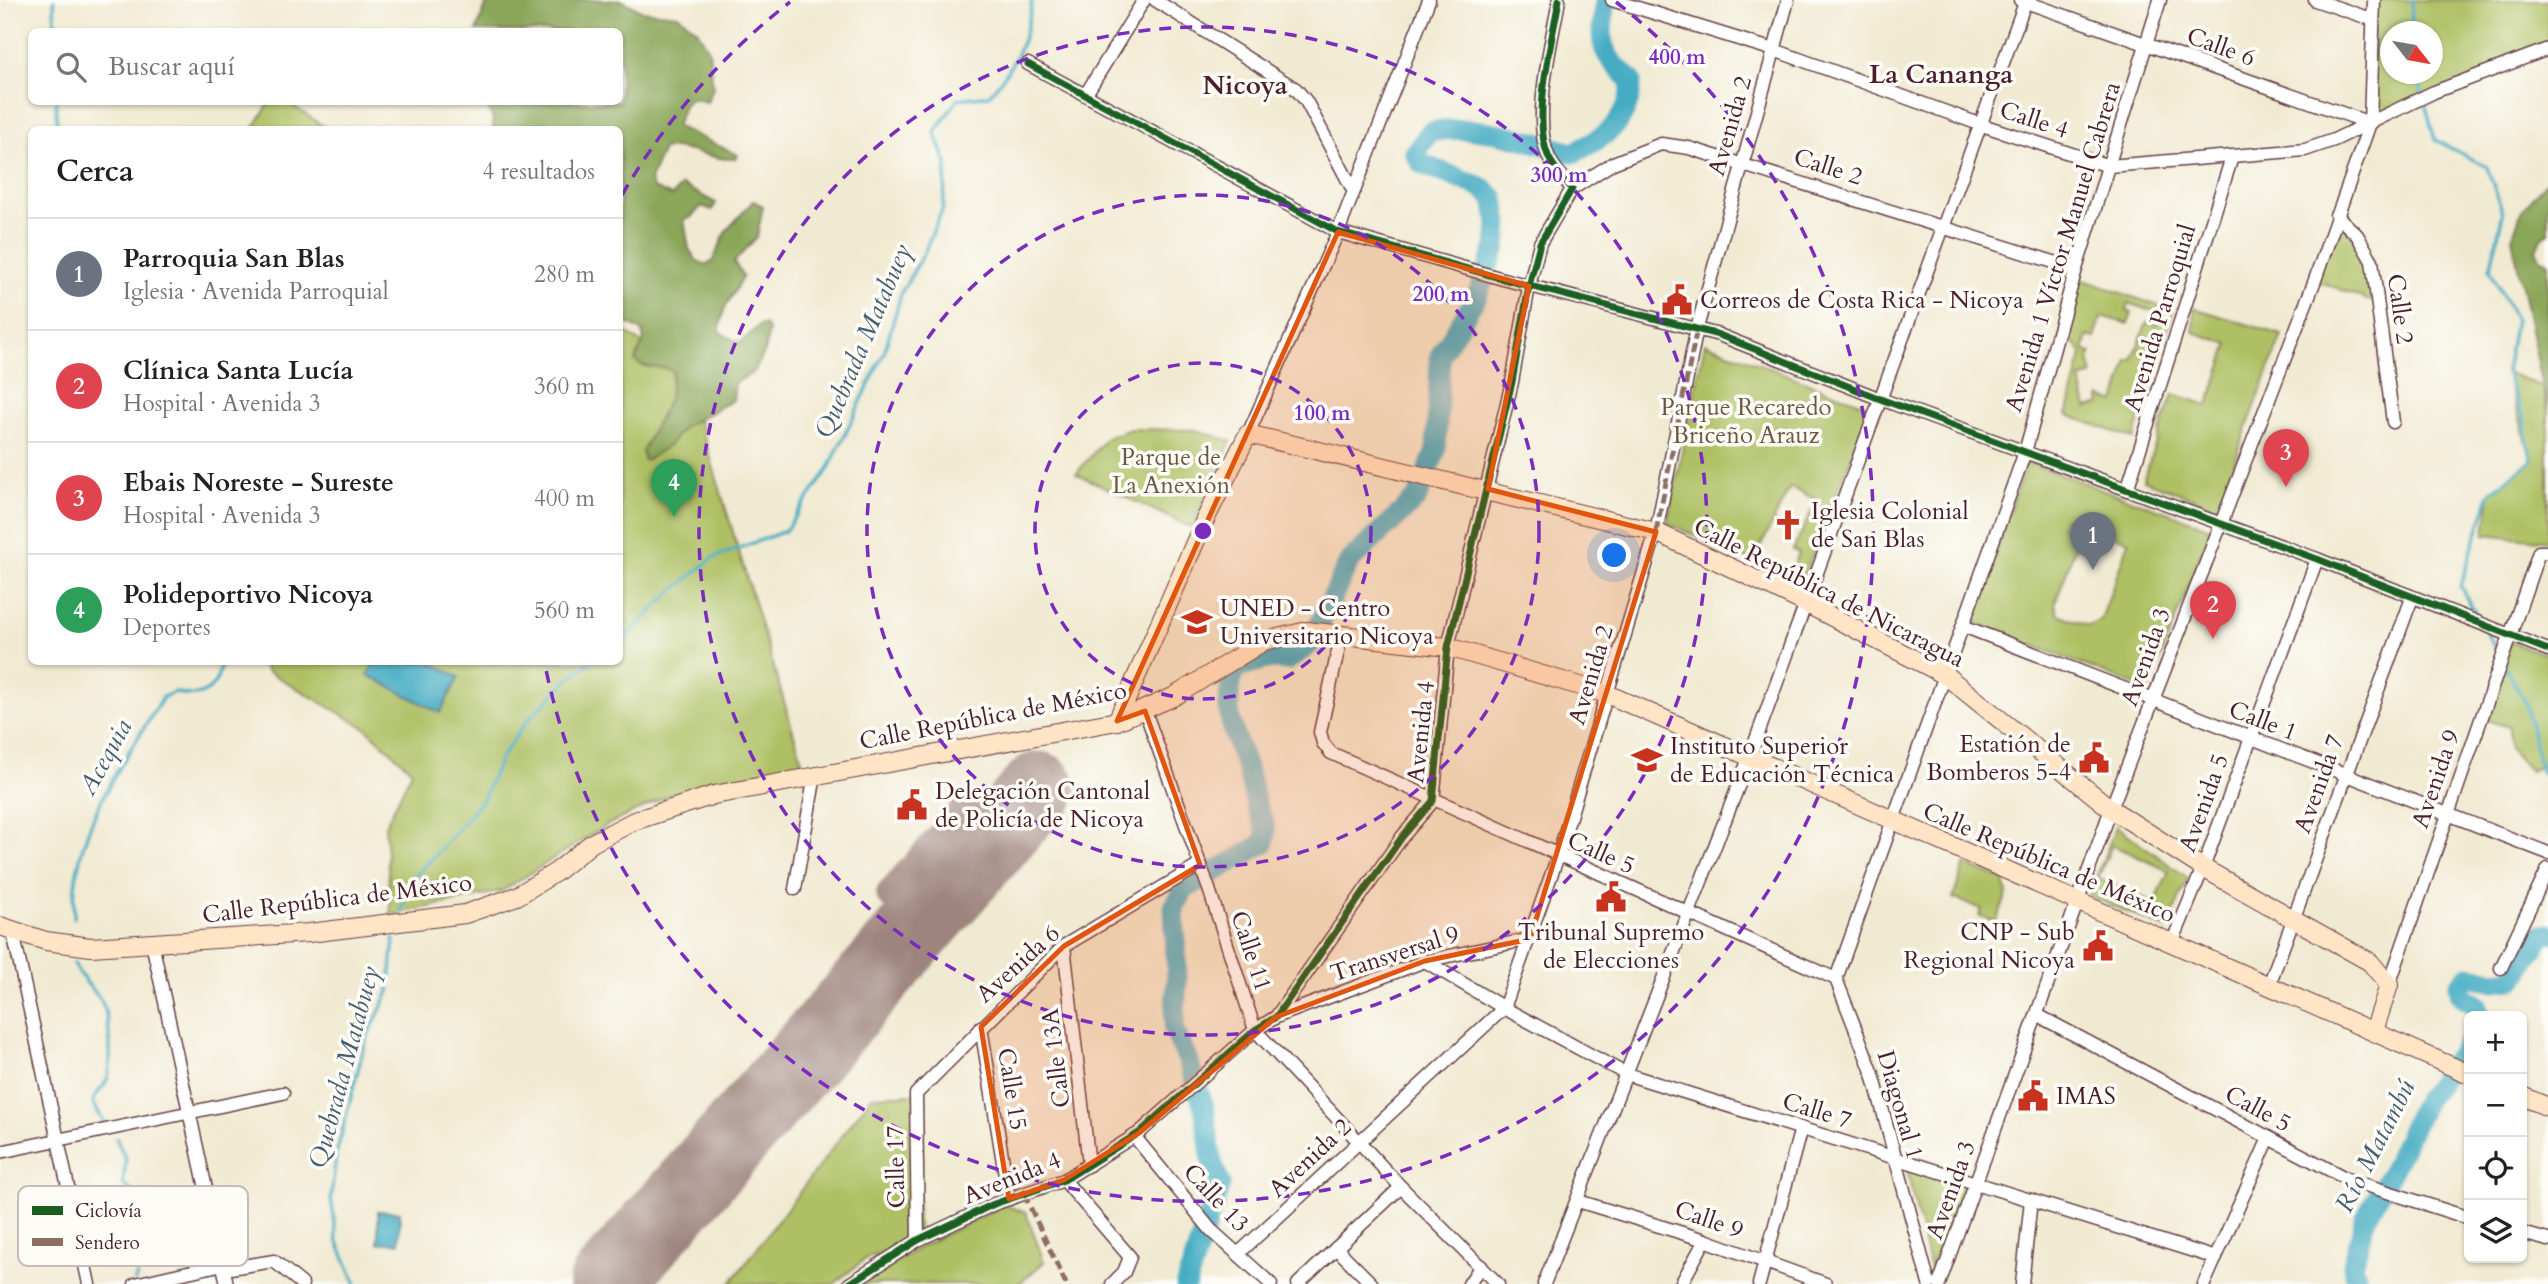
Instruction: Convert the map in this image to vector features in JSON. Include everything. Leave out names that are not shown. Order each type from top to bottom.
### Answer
[{"type":"main road","name":"Calle República de Nicaragua","points":[[1248,434],[1488,489],[1656,532],[1805,603],[1945,675],[2111,809],[2203,868],[2370,962],[2389,985]]},
{"type":"main road","points":[[1117,721],[1204,522],[1248,434]]},
{"type":"main road","name":"Calle República de México","points":[[6,929],[91,947],[309,933],[465,914],[517,896],[556,872],[592,843],[634,821],[714,795],[1117,721],[1144,712],[1264,641],[1307,631],[1335,632],[1448,647],[1607,694],[2464,1071]]},
{"type":"main road","name":"Avenida 9","points":[[2374,1031],[2389,985]]},
{"type":"main road","points":[[2527,1099],[2548,1107]]},
{"type":"street","points":[[1086,94],[1144,0]]},
{"type":"street","points":[[1154,0],[1296,89],[1306,101],[1353,190]]},
{"type":"street","points":[[1248,434],[1338,232],[1429,0]]},
{"type":"street","points":[[1559,0],[1546,79],[1544,131],[1548,157],[1572,189]]},
{"type":"street","name":"Calle 4","points":[[1614,0],[1774,50],[1982,125],[2109,166],[2305,150],[2434,92],[2548,48]]},
{"type":"street","name":"Avenida 2","points":[[1239,1253],[1504,1008],[1558,856],[1656,532],[1697,328],[1788,0]]},
{"type":"street","name":"Avenida 1 Víctor Manuel Cabrera","points":[[1836,979],[2025,452],[2076,269],[2160,0]]},
{"type":"street","points":[[2315,0],[2371,19]]},
{"type":"street","name":"Avenida 3","points":[[1939,1284],[2111,809],[2219,523],[2315,280],[2370,123],[2371,19],[2374,0]]},
{"type":"street","points":[[1544,1284],[1750,756],[1883,400],[1982,125],[2023,1]]},
{"type":"street","name":"Calle 6","points":[[2023,1],[2370,123]]},
{"type":"street","points":[[1028,64],[1338,232],[1529,286],[1697,328],[1883,400],[2317,559],[2548,650]]},
{"type":"street","name":"Calle 2","points":[[1572,189],[1613,163],[1661,144],[1689,148],[1741,162],[2076,269]]},
{"type":"street","name":"Avenida Parroquial","points":[[2127,490],[2232,157]]},
{"type":"street","name":"Avenida 4","points":[[849,1284],[918,1240],[1009,1199],[1064,1180],[1134,1136],[1255,1030],[1276,1017],[1402,837],[1433,801],[1448,647],[1488,489],[1512,382],[1529,286],[1540,243],[1572,189]]},
{"type":"street","name":"Calle 2","points":[[2336,215],[2357,235],[2372,261],[2393,422]]},
{"type":"street","name":"Avenida 9","points":[[2389,985],[2539,552],[2548,552]]},
{"type":"street","name":"Avenida 5","points":[[2172,943],[2203,868],[2317,559]]},
{"type":"street","name":"Avenida 7","points":[[2269,985],[2344,775],[2412,598]]},
{"type":"street","name":"Calle 1","points":[[1963,626],[2548,853]]},
{"type":"street","name":"Calle 5","points":[[1335,632],[1320,732],[1323,743],[1331,753],[1433,801],[1836,979]]},
{"type":"street","name":"Calle 11","points":[[1144,712],[1202,868],[1255,1030],[1401,1187],[1498,1284]]},
{"type":"street","points":[[795,890],[815,775]]},
{"type":"street","name":"Avenida 6","points":[[916,1094],[1064,946],[1202,868]]},
{"type":"street","points":[[2501,968],[2548,869]]},
{"type":"street","points":[[6,929],[67,1186]]},
{"type":"street","name":"Transversal 9","points":[[1276,1017],[1425,961],[1530,939]]},
{"type":"street","points":[[152,943],[205,1186]]},
{"type":"street","name":"Calle 13A","points":[[1064,946],[1089,1165]]},
{"type":"street","name":"Calle 7","points":[[1425,961],[1504,1008],[1626,1074],[2216,1258]]},
{"type":"street","name":"Diagonal 1","points":[[1836,979],[1872,1074],[1892,1156],[1929,1284]]},
{"type":"street","name":"Calle 5","points":[[2037,1015],[2347,1179],[2464,1215]]},
{"type":"street","name":"Calle 15","points":[[981,1027],[1009,1199]]},
{"type":"street","points":[[0,1152],[283,1093]]},
{"type":"street","name":"Calle 17","points":[[916,1094],[918,1240]]},
{"type":"street","points":[[1759,1284],[1801,1128]]},
{"type":"street","name":"Calle 13","points":[[1134,1136],[1211,1230],[1271,1284]]},
{"type":"street","points":[[2204,1284],[2269,1138]]},
{"type":"street","points":[[1064,1180],[1130,1257],[1124,1272],[1112,1284]]},
{"type":"street","points":[[1298,1284],[1401,1187]]},
{"type":"street","points":[[2022,1284],[2031,1200]]},
{"type":"street","name":"Calle 9","points":[[1578,1201],[1705,1240],[1826,1284]]},
{"type":"street","points":[[2527,1234],[2548,1240]]},
{"type":"street","points":[[1681,1284],[1705,1240]]},
{"type":"street","points":[[1336,1248],[1372,1284]]},
{"type":"street","points":[[248,1264],[274,1261],[302,1284]]},
{"type":"street","points":[[85,1266],[89,1284]]},
{"type":"street","points":[[135,1284],[223,1266],[227,1284]]},
{"type":"street","points":[[1469,1284],[1481,1266]]},
{"type":"highlighted area","points":[[1338,232],[1529,286],[1488,489],[1656,532],[1530,939],[1425,961],[1276,1017],[1139,1133],[1064,1180],[1009,1199],[981,1027],[1064,946],[1200,865],[1145,711],[1117,721]]},
{"type":"green space","points":[[488,0],[621,0],[642,11],[678,15],[697,30],[709,50],[713,88],[707,102],[692,98],[685,104],[676,126],[738,155],[735,159],[726,159],[680,149],[663,149],[650,180],[653,188],[672,196],[682,185],[716,203],[712,210],[702,206],[690,218],[684,219],[689,249],[697,261],[706,265],[713,261],[726,231],[753,201],[763,206],[757,237],[734,262],[743,276],[724,310],[719,332],[740,343],[760,325],[765,325],[769,331],[764,353],[754,372],[735,383],[733,400],[684,427],[669,445],[645,461],[642,452],[669,399],[673,371],[644,366],[635,361],[644,340],[642,331],[623,321],[623,126],[493,126],[487,105],[623,105],[623,28],[477,28]]},
{"type":"green space","points":[[2374,0],[2548,0],[2548,50],[2370,123]]},
{"type":"green space","points":[[268,105],[292,105],[323,126],[255,126]]},
{"type":"green space","points":[[2548,180],[2548,233],[2541,238],[2536,250],[2541,259],[2548,262],[2548,411],[2512,238],[2522,210]]},
{"type":"green space","points":[[2336,215],[2372,261],[2378,304],[2315,280]]},
{"type":"green space","points":[[2078,278],[2173,311],[2134,439],[2067,415],[2082,355],[2076,344],[2059,340]],"holes":[[[2128,303],[2160,313],[2157,324],[2147,322],[2132,361],[2128,360],[2115,402],[2100,397],[2101,404],[2087,408],[2080,379],[2093,375],[2089,359],[2091,353],[2084,350],[2088,336],[2095,338],[2102,316],[2128,324],[2132,313],[2126,311]]]},
{"type":"green space","points":[[2194,308],[2282,335],[2217,507],[2143,480],[2173,394],[2208,405],[2229,344],[2193,332]]},
{"type":"green space","points":[[623,330],[685,373],[804,768],[668,796],[609,824],[502,891],[391,915],[385,826],[412,771],[367,729],[267,671],[264,665],[623,665]]},
{"type":"green space","name":"Parque Recaredo Briceño Arauz","points":[[1705,343],[1871,407],[1801,584],[1667,523]],"holes":[[[1790,487],[1817,500],[1793,550],[1799,553],[1790,572],[1756,556]]]},
{"type":"green space","points":[[2506,372],[2548,389],[2548,541],[2485,534],[2490,493],[2532,461]]},
{"type":"green space","name":"Parque de La Anexión","points":[[1130,429],[1196,430],[1231,441],[1192,528],[1076,474],[1106,438]]},
{"type":"green space","points":[[2026,462],[2211,528],[2148,690],[1973,622]],"holes":[[[2064,519],[2129,541],[2101,620],[2088,626],[2058,614],[2055,604],[2080,534],[2061,527]]]},
{"type":"green space","points":[[2510,642],[2548,655],[2548,763],[2530,771],[2509,748],[2509,727],[2483,719]]},
{"type":"green space","points":[[2116,826],[2188,878],[2167,929],[2089,896]],"holes":[[[2112,845],[2169,871],[2155,903],[2098,878]]]},
{"type":"green space","points":[[1965,864],[2004,880],[2007,894],[1996,922],[1979,916],[1982,909],[1953,898]]},
{"type":"green space","points":[[916,1094],[918,1240],[865,1259],[834,1284],[730,1284],[872,1096]]},
{"type":"green space","points":[[1907,1170],[1965,1184],[1930,1269]]},
{"type":"green space","points":[[1005,1205],[1026,1213],[1044,1262],[1019,1284],[858,1284],[924,1245]]},
{"type":"water","points":[[373,665],[436,665],[459,677],[440,713],[368,675]]},
{"type":"water","points":[[378,1211],[400,1212],[399,1243],[378,1243]]},
{"type":"waterway","name":"Acequia","points":[[54,0],[55,28]]},
{"type":"waterway","name":"Quebrada Matabuey","points":[[623,640],[669,594],[713,558],[785,531],[828,470],[884,353],[902,291],[923,255],[943,208],[947,164],[935,132],[958,99],[989,95],[998,84],[1013,63],[1023,39],[1032,0]]},
{"type":"waterway","points":[[1186,1284],[1220,1184],[1212,1162],[1204,1107],[1188,1060],[1174,1030],[1177,980],[1174,907],[1185,889],[1264,843],[1265,837],[1264,824],[1230,718],[1229,696],[1234,669],[1266,659],[1288,660],[1311,643],[1349,562],[1417,498],[1436,450],[1440,356],[1477,296],[1496,247],[1498,224],[1494,198],[1481,187],[1422,164],[1415,153],[1430,132],[1448,130],[1502,134],[1573,153],[1606,134],[1627,106],[1631,80],[1612,62],[1604,45],[1602,26],[1606,0]]},
{"type":"waterway","points":[[2411,21],[2412,0]]},
{"type":"waterway","points":[[2420,84],[2435,140],[2487,167],[2503,213],[2490,270],[2515,319],[2506,372],[2523,416],[2532,461],[2490,493],[2460,586],[2478,618]]},
{"type":"waterway","name":"Acequia","points":[[56,105],[57,126]]},
{"type":"waterway","points":[[2484,628],[2499,655]]},
{"type":"waterway","name":"Acequia","points":[[74,918],[75,886],[80,857],[89,828],[115,775],[163,697],[175,692],[193,695],[207,691],[216,680],[220,665]]},
{"type":"waterway","name":"Quebrada Matabuey","points":[[401,912],[409,882],[442,848],[484,797],[500,759],[527,721],[576,672],[587,665]]},
{"type":"waterway","points":[[2504,665],[2526,704],[2541,770],[2548,780]]},
{"type":"waterway","name":"Río Matambú","points":[[2479,1011],[2477,1005],[2461,995],[2459,986],[2468,976],[2493,981],[2514,979],[2542,935],[2548,934]]},
{"type":"waterway","name":"Quebrada Matabuey","points":[[356,1284],[337,1240],[331,1198],[336,1155],[366,1039],[389,992],[394,939]]},
{"type":"waterway","name":"Acequia","points":[[74,963],[82,978],[100,999],[106,1015],[110,1039],[109,1073],[93,1103],[104,1122]]},
{"type":"waterway","name":"Río Matambú","points":[[2358,1284],[2353,1265],[2365,1219],[2391,1173],[2422,1106],[2464,1048]]},
{"type":"waterway","name":"Acequia","points":[[116,1138],[126,1160],[123,1184],[125,1186]]},
{"type":"waterway","name":"Acequia","points":[[135,1281],[140,1266]]},
{"type":"taxiway","points":[[923,921],[891,894],[964,811],[994,840]]},
{"type":"runway","points":[[606,1284],[1039,789]]},
{"type":"marked path","points":[[1656,532],[1697,328]]},
{"type":"marked path","points":[[1024,1194],[1066,1284]]},
{"type":"cycle path","points":[[849,1284],[918,1240],[994,1204],[1064,1180],[1139,1133],[1255,1030],[1276,1017],[1402,837],[1433,801],[1448,647],[1512,382],[1529,286],[1540,243],[1572,189],[1549,158],[1542,123],[1548,58],[1559,0]]},
{"type":"cycle path","points":[[1028,64],[1338,232],[1503,279],[1719,335],[1883,400],[2317,559],[2548,650]]},
{"type":"place","name":"Correos de Costa Rica - Nicoya","points":[[1677,300]]},
{"type":"place","name":"Ebais Noreste - Sureste","points":[[2286,487]]},
{"type":"place","name":"Polideportivo Nicoya","points":[[674,517]]},
{"type":"place","name":"Iglesia Colonial de San Blas","points":[[1788,525]]},
{"type":"place","name":"Parroquia San Blas","points":[[2093,570]]},
{"type":"place","name":"UNED - Centro Universitario Nicoya","points":[[1197,622]]},
{"type":"place","name":"Clínica Santa Lucía","points":[[2213,639]]},
{"type":"place","name":"Estatión de Bomberos 5-4","points":[[2094,758]]},
{"type":"place","name":"Instituto Superior de Educación Técnica","points":[[1647,760]]},
{"type":"place","name":"Delegación Cantonal de Policía de Nicoya","points":[[912,805]]},
{"type":"place","name":"Tribunal Supremo de Elecciones","points":[[1611,897]]},
{"type":"place","name":"CNP - Sub Regional Nicoya","points":[[2098,946]]},
{"type":"place","name":"IMAS","points":[[2033,1096]]},
{"type":"district","name":"La Cananga","points":[[1941,74]]},
{"type":"district","name":"Nicoya","points":[[1245,85]]}]
